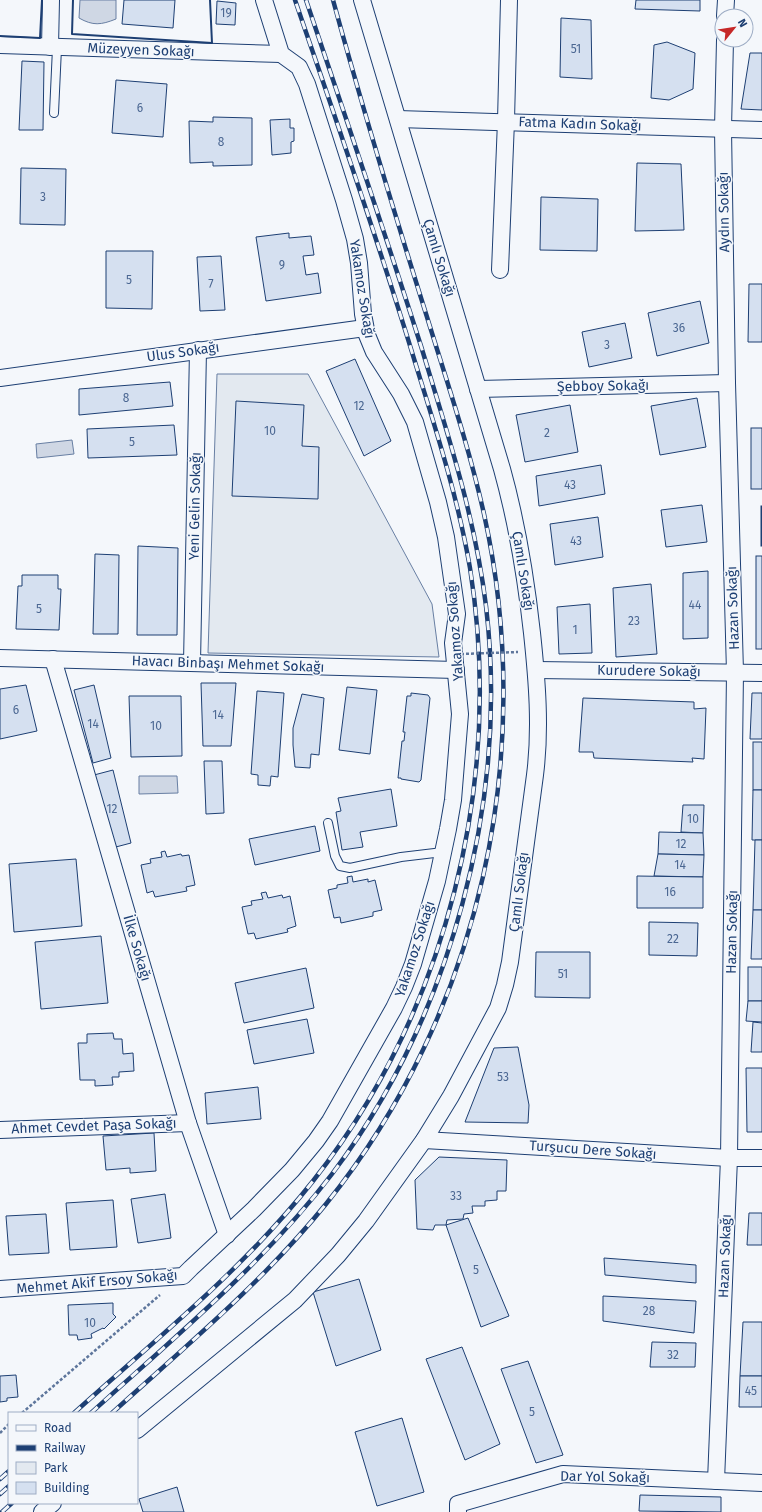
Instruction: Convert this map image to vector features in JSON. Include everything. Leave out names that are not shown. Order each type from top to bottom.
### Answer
[{"type":"street","points":[[51,0],[53,48]]},
{"type":"street","points":[[264,0],[281,54]]},
{"type":"street","name":"Çamlı Sokağı","points":[[138,1429],[294,1300],[338,1255],[366,1221],[424,1140],[447,1104],[501,1000],[507,978],[537,763],[538,718],[536,670],[528,595],[519,541],[505,482],[362,0]]},
{"type":"street","points":[[500,270],[509,0]]},
{"type":"street","name":"Müzeyyen Sokağı","points":[[0,45],[53,48],[281,54]]},
{"type":"street","name":"Aydın Sokağı","points":[[725,48],[723,129],[727,383]]},
{"type":"street","name":"Yakamoz Sokağı","points":[[227,1235],[278,1184],[316,1141],[334,1113],[394,1008],[404,987],[413,964],[444,852],[453,800],[460,725],[460,704],[453,643],[457,614],[446,537],[438,502],[415,422],[403,398],[374,352],[366,328],[357,251],[343,196],[305,77],[297,65],[281,54]]},
{"type":"street","name":"Fatma Kadın Sokağı","points":[[398,119],[506,121],[762,130]]},
{"type":"street","name":"Ulus Sokağı","points":[[0,378],[366,328]]},
{"type":"street","name":"Yeni Gelin Sokağı","points":[[192,662],[198,350]]},
{"type":"street","name":"Şebboy Sokağı","points":[[478,389],[727,383]]},
{"type":"street","name":"Hazan Sokağı","points":[[716,1481],[729,1158],[735,672],[727,383]]},
{"type":"street","name":"Havacı Binbaşı Mehmet Sokağı","points":[[0,658],[456,670]]},
{"type":"street","name":"İlke Sokağı","points":[[53,659],[188,1123],[227,1235]]},
{"type":"street","name":"Kurudere Sokağı","points":[[536,670],[762,673]]},
{"type":"street","name":"Ahmet Cevdet Paşa Sokağı","points":[[0,1130],[188,1123]]},
{"type":"street","name":"Turşucu Dere Sokağı","points":[[424,1140],[729,1158],[762,1158]]},
{"type":"street","name":"Mehmet Akif Ersoy Sokağı","points":[[0,1289],[183,1276],[227,1235]]},
{"type":"street","name":"Dar Yol Sokağı","points":[[458,1512],[458,1504],[563,1474],[716,1481]]},
{"type":"street","points":[[716,1481],[762,1483]]},
{"type":"street","points":[[42,1512],[52,1504]]},
{"type":"lane","points":[[53,48],[54,113]]},
{"type":"lane","points":[[328,822],[335,856],[340,866],[350,868],[401,857],[444,852]]},
{"type":"path","points":[[461,654],[518,652]]},
{"type":"path","points":[[23,1412],[183,1276]]},
{"type":"path","points":[[0,1433],[8,1425]]},
{"type":"green space","points":[[217,374],[308,374],[432,604],[439,657],[208,653]]},
{"type":"shaded area","points":[[80,0],[116,0],[116,19],[97,24],[79,18]]},
{"type":"shaded area","points":[[72,440],[74,454],[37,458],[36,444]]},
{"type":"shaded area","points":[[139,776],[177,776],[178,793],[139,794]]},
{"type":"building","points":[[124,0],[175,0],[173,28],[122,24]]},
{"type":"building","points":[[636,0],[700,0],[700,11],[635,9]]},
{"type":"building","points":[[217,1],[236,3],[235,25],[216,24]]},
{"type":"building","points":[[561,18],[591,20],[592,79],[560,77]]},
{"type":"building","points":[[667,42],[695,53],[693,89],[669,100],[651,98],[654,45]]},
{"type":"building","points":[[750,53],[762,53],[762,110],[741,109]]},
{"type":"building","points":[[22,61],[44,62],[43,130],[19,130]]},
{"type":"building","points":[[116,80],[167,84],[163,137],[112,133]]},
{"type":"building","points":[[213,117],[252,118],[252,165],[213,166],[213,162],[190,163],[189,121],[213,122]]},
{"type":"building","points":[[290,119],[290,128],[294,128],[294,141],[291,142],[291,153],[272,155],[270,120]]},
{"type":"building","points":[[637,163],[681,164],[684,230],[635,231]]},
{"type":"building","points":[[21,168],[66,169],[65,225],[20,224]]},
{"type":"building","points":[[541,197],[598,199],[597,251],[540,250]]},
{"type":"building","points":[[289,233],[289,238],[311,236],[314,255],[303,256],[306,275],[318,273],[321,293],[266,301],[256,237]]},
{"type":"building","points":[[106,251],[153,251],[152,309],[106,308]]},
{"type":"building","points":[[221,256],[225,310],[200,311],[197,257]]},
{"type":"building","points":[[749,284],[762,284],[762,342],[748,342]]},
{"type":"building","points":[[700,301],[709,343],[657,356],[648,313]]},
{"type":"building","points":[[625,323],[632,358],[589,367],[582,332]]},
{"type":"building","points":[[355,359],[391,441],[364,456],[326,371]]},
{"type":"building","points":[[170,382],[173,406],[79,415],[79,389]]},
{"type":"building","points":[[697,398],[706,447],[660,455],[651,406]]},
{"type":"building","points":[[236,401],[304,405],[302,446],[319,447],[318,499],[232,496]]},
{"type":"building","points":[[570,405],[578,452],[525,462],[516,415]]},
{"type":"building","points":[[174,425],[177,455],[88,458],[87,429]]},
{"type":"building","points":[[751,428],[762,428],[762,489],[751,489]]},
{"type":"building","points":[[601,465],[605,494],[539,506],[536,476]]},
{"type":"building","points":[[702,505],[707,542],[666,547],[661,510]]},
{"type":"building","points":[[762,506],[762,546],[761,546]]},
{"type":"building","points":[[598,517],[603,557],[555,565],[550,524]]},
{"type":"building","points":[[138,546],[178,548],[177,635],[137,635]]},
{"type":"building","points":[[95,554],[119,555],[118,634],[93,634]]},
{"type":"building","points":[[756,556],[762,556],[762,649],[756,649]]},
{"type":"building","points":[[708,571],[708,638],[683,639],[683,573]]},
{"type":"building","points":[[22,575],[58,575],[58,589],[61,589],[59,630],[16,629],[18,586],[22,586]]},
{"type":"building","points":[[651,584],[657,654],[616,657],[613,588]]},
{"type":"building","points":[[590,604],[592,653],[559,654],[557,607]]},
{"type":"building","points":[[201,683],[236,683],[231,746],[203,746]]},
{"type":"building","points":[[26,685],[37,731],[0,739],[0,689]]},
{"type":"building","points":[[94,685],[111,758],[93,763],[74,690]]},
{"type":"building","points":[[347,687],[377,690],[370,754],[339,750]]},
{"type":"building","points":[[257,691],[284,693],[278,777],[271,776],[270,786],[258,785],[258,775],[251,774]]},
{"type":"building","points":[[411,693],[428,695],[430,698],[421,780],[419,782],[398,778],[402,741],[404,741],[405,732],[403,732],[407,696],[411,696]]},
{"type":"building","points":[[752,693],[762,693],[762,739],[750,739]]},
{"type":"building","points":[[302,694],[324,698],[319,755],[311,754],[310,768],[295,767],[293,728]]},
{"type":"building","points":[[129,696],[181,696],[182,756],[131,757]]},
{"type":"building","points":[[583,698],[694,702],[694,709],[706,708],[704,759],[692,758],[693,762],[594,758],[593,752],[579,752]]},
{"type":"building","points":[[753,742],[762,742],[762,790],[753,790]]},
{"type":"building","points":[[204,761],[222,761],[224,813],[206,814]]},
{"type":"building","points":[[113,770],[131,843],[112,848],[94,775]]},
{"type":"building","points":[[391,789],[397,826],[360,832],[363,847],[342,850],[336,812],[341,811],[338,798]]},
{"type":"building","points":[[753,790],[762,790],[762,840],[752,840]]},
{"type":"building","points":[[683,805],[704,805],[703,833],[681,832]]},
{"type":"building","points":[[315,826],[320,851],[255,865],[249,839]]},
{"type":"building","points":[[659,832],[703,833],[704,855],[658,854]]},
{"type":"building","points":[[755,840],[762,840],[762,910],[753,910]]},
{"type":"building","points":[[165,851],[167,857],[181,854],[182,856],[189,855],[195,885],[186,887],[187,891],[155,897],[153,891],[147,893],[141,865],[151,863],[150,859],[162,857],[161,852]]},
{"type":"building","points":[[658,854],[704,855],[703,877],[654,876]]},
{"type":"building","points":[[76,859],[82,926],[14,932],[9,864]]},
{"type":"building","points":[[352,876],[353,882],[368,879],[368,882],[375,880],[382,910],[373,912],[373,916],[341,923],[340,917],[334,918],[328,890],[337,888],[337,885],[348,883],[347,877]]},
{"type":"building","points":[[637,876],[703,877],[703,908],[637,908]]},
{"type":"building","points":[[266,892],[268,898],[282,895],[283,898],[290,896],[296,926],[287,929],[288,932],[256,939],[254,933],[248,934],[242,907],[252,905],[251,901],[263,899],[261,893]]},
{"type":"building","points":[[753,910],[762,910],[762,959],[751,959]]},
{"type":"building","points":[[649,922],[698,923],[697,956],[649,955]]},
{"type":"building","points":[[101,936],[108,1003],[41,1009],[35,942]]},
{"type":"building","points":[[536,952],[590,952],[590,998],[535,997]]},
{"type":"building","points":[[748,967],[762,967],[762,1001],[748,1001]]},
{"type":"building","points":[[306,968],[314,1008],[244,1023],[235,983]]},
{"type":"building","points":[[748,1001],[762,1001],[762,1022],[746,1021]]},
{"type":"building","points":[[307,1019],[314,1053],[254,1064],[247,1030]]},
{"type":"building","points":[[753,1022],[762,1023],[762,1052],[751,1052]]},
{"type":"building","points":[[113,1033],[114,1039],[122,1039],[123,1054],[133,1053],[134,1071],[119,1072],[119,1077],[112,1077],[113,1085],[95,1086],[95,1080],[80,1080],[78,1043],[87,1043],[87,1034]]},
{"type":"building","points":[[518,1047],[529,1105],[528,1123],[465,1122],[494,1048]]},
{"type":"building","points":[[746,1068],[762,1068],[762,1132],[747,1132]]},
{"type":"building","points":[[258,1087],[261,1119],[207,1124],[205,1093]]},
{"type":"building","points":[[154,1133],[156,1171],[130,1173],[130,1168],[106,1170],[103,1136]]},
{"type":"building","points":[[439,1157],[507,1160],[506,1191],[497,1191],[497,1200],[485,1201],[485,1206],[472,1206],[473,1213],[464,1214],[463,1219],[447,1220],[446,1225],[435,1225],[433,1230],[417,1229],[415,1180]]},
{"type":"building","points":[[165,1194],[171,1238],[138,1243],[131,1199]]},
{"type":"building","points":[[113,1200],[117,1247],[70,1250],[66,1203]]},
{"type":"building","points":[[749,1213],[762,1213],[762,1245],[747,1245]]},
{"type":"building","points":[[46,1214],[49,1253],[9,1255],[6,1216]]},
{"type":"building","points":[[468,1218],[509,1316],[481,1327],[446,1225]]},
{"type":"building","points":[[604,1258],[696,1265],[696,1283],[605,1275]]},
{"type":"building","points":[[359,1279],[381,1350],[336,1366],[313,1292]]},
{"type":"building","points":[[603,1296],[696,1301],[694,1333],[603,1321]]},
{"type":"building","points":[[113,1303],[113,1314],[116,1317],[104,1329],[103,1328],[91,1334],[92,1338],[78,1340],[77,1335],[69,1335],[68,1305]]},
{"type":"building","points":[[743,1322],[762,1322],[762,1376],[740,1376]]},
{"type":"building","points":[[652,1342],[696,1343],[695,1367],[650,1367]]},
{"type":"building","points":[[462,1347],[500,1444],[465,1460],[426,1359]]},
{"type":"building","points":[[528,1361],[563,1455],[536,1463],[501,1369]]},
{"type":"building","points":[[16,1375],[18,1397],[7,1398],[7,1401],[0,1402],[0,1376]]},
{"type":"building","points":[[740,1376],[762,1376],[762,1407],[739,1407]]},
{"type":"building","points":[[402,1418],[424,1492],[377,1506],[355,1432]]},
{"type":"building","points":[[177,1487],[184,1512],[143,1512],[139,1499]]},
{"type":"building","points":[[640,1495],[721,1497],[721,1512],[639,1511]]},
{"type":"railway","points":[[75,1412],[229,1274],[258,1244],[313,1181],[360,1115],[399,1044],[431,969],[454,891],[471,811],[479,730],[479,649],[470,568],[465,542],[446,464],[401,316],[295,0]]},
{"type":"railway","points":[[92,1412],[217,1299],[277,1239],[332,1174],[374,1113],[410,1046],[439,977],[462,904],[479,830],[488,755],[491,680],[486,606],[475,540],[459,474],[421,346],[306,0]]},
{"type":"railway","points":[[113,1412],[223,1313],[302,1233],[326,1204],[379,1129],[424,1049],[458,964],[483,877],[498,787],[503,696],[499,604],[484,514],[465,439],[378,159],[333,0]]},
{"type":"railway","points":[[0,1479],[8,1472]]},
{"type":"railway","points":[[0,1494],[8,1487]]},
{"type":"railway","points":[[2,1512],[11,1504]]},
{"type":"wall","points":[[0,36],[40,38],[42,0]]},
{"type":"wall","points":[[73,0],[72,34],[212,43],[210,0]]}]
